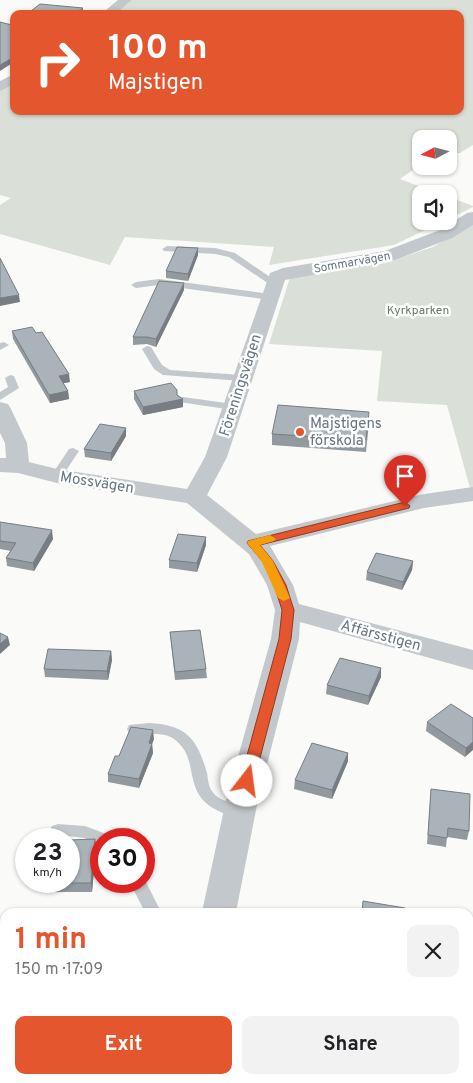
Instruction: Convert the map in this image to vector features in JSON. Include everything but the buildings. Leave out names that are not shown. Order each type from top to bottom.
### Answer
[{"type":"street","points":[[112,10],[126,0]]},
{"type":"street","name":"Sommarvägen","points":[[276,285],[389,256],[446,234],[473,217]]},
{"type":"street","name":"Föreningsvägen","points":[[194,497],[216,457],[276,285]]},
{"type":"street","points":[[0,409],[16,443],[9,465]]},
{"type":"street","name":"Mossvägen","points":[[9,465],[57,476],[194,497]]},
{"type":"street","points":[[252,543],[424,501],[473,494]]},
{"type":"street","points":[[194,497],[252,543],[268,561],[280,585],[288,610],[285,639],[239,813],[220,908]]},
{"type":"street","name":"Affärsstigen","points":[[288,610],[473,660]]},
{"type":"lane","points":[[167,249],[223,252],[232,255],[276,285]]},
{"type":"lane","points":[[136,285],[159,282],[276,285]]},
{"type":"lane","points":[[147,349],[158,367],[166,373],[242,378]]},
{"type":"lane","points":[[0,397],[14,388],[10,378]]},
{"type":"lane","points":[[183,400],[233,407]]},
{"type":"lane","points":[[197,414],[201,402]]},
{"type":"lane","points":[[57,476],[73,451]]},
{"type":"lane","points":[[134,729],[162,728],[175,732],[183,738],[190,745],[205,794],[213,802],[239,813]]},
{"type":"lane","points":[[143,893],[151,908]]},
{"type":"green space","points":[[132,0],[473,0],[473,145],[458,153],[458,130],[412,130],[412,170],[400,179],[416,185],[412,185],[412,230],[425,230],[394,245],[269,265],[274,247],[125,237],[110,265],[0,234],[0,205],[11,198],[0,195],[0,90],[10,84],[10,115],[464,115],[464,10],[118,10]]},
{"type":"green space","points":[[457,200],[473,207],[457,215]]},
{"type":"green space","name":"Kyrkparken","points":[[473,224],[473,487],[470,488],[447,405],[377,401],[382,351],[269,344],[291,274],[385,263],[433,247]]},
{"type":"slow traffic","points":[[270,539],[252,543],[260,549],[268,561],[284,598]]},
{"type":"place","name":"Majstigens förskola","points":[[300,432]]},
{"type":"route","points":[[247,781],[285,639],[288,610],[280,585],[268,561],[260,549],[252,543],[405,506]]}]
